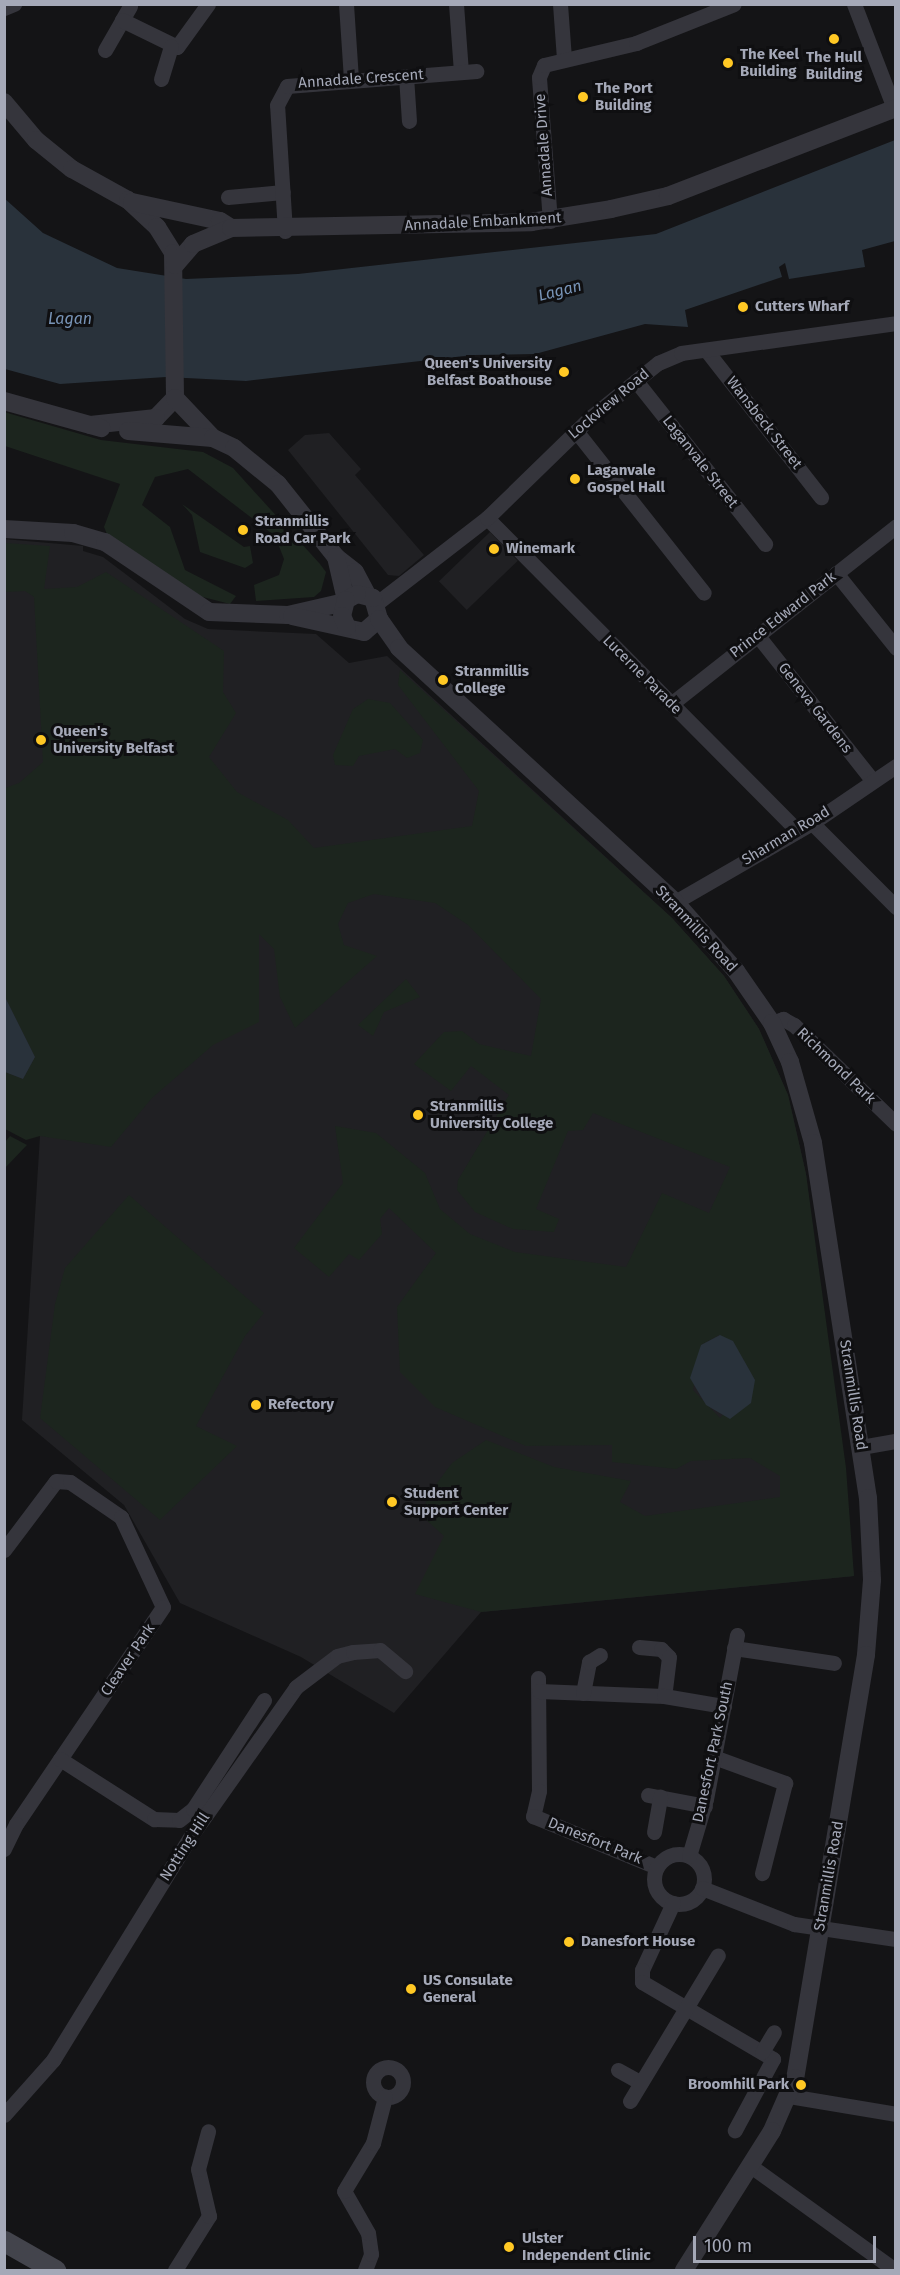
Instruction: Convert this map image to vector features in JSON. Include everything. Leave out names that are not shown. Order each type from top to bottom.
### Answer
[{"type":"main road","points":[[4,2241],[55,2271]]},
{"type":"street","points":[[4,8],[14,4]]},
{"type":"street","points":[[171,47],[188,40],[208,4]]},
{"type":"street","points":[[346,4],[351,80]]},
{"type":"street","name":"Annadale Crescent","points":[[285,231],[277,105],[282,90],[293,83],[469,71],[456,4]]},
{"type":"street","points":[[560,4],[564,59],[636,43],[734,4]]},
{"type":"street","points":[[854,4],[895,108]]},
{"type":"street","points":[[105,50],[130,6]]},
{"type":"street","points":[[122,21],[171,47]]},
{"type":"street","points":[[161,79],[171,47]]},
{"type":"street","name":"Annadale Drive","points":[[550,221],[540,70],[564,59]]},
{"type":"street","points":[[406,76],[409,121]]},
{"type":"street","name":"Annadale Embankment","points":[[4,102],[36,140],[72,169],[128,200],[220,221],[231,228]]},
{"type":"street","name":"Annadale Embankment","points":[[175,268],[193,244],[231,228],[285,231],[550,221],[668,196],[895,108]]},
{"type":"street","points":[[228,197],[283,192]]},
{"type":"street","name":"Annadale Embankment","points":[[128,200],[166,239],[175,268]]},
{"type":"street","points":[[90,425],[156,418],[175,394],[175,268]]},
{"type":"street","name":"Lockview Road","points":[[373,612],[487,518],[576,431],[636,381],[670,357],[896,323]]},
{"type":"street","name":"Wansbeck Street","points":[[706,350],[822,497]]},
{"type":"street","name":"Laganvale Street","points":[[636,381],[765,544]]},
{"type":"street","name":"Stranmillis Road","points":[[175,394],[213,438],[274,480],[336,557],[355,572],[373,612],[399,648],[675,902],[736,971],[772,1023],[801,1095],[813,1143],[861,1447],[871,1533],[870,1617],[820,1928],[789,2096],[752,2167],[684,2271]]},
{"type":"street","points":[[4,401],[90,425],[213,438]]},
{"type":"street","points":[[576,431],[704,593]]},
{"type":"street","name":"Lucerne Parade","points":[[487,518],[798,831]]},
{"type":"street","name":"Prince Edward Park","points":[[671,704],[896,526]]},
{"type":"street","points":[[4,529],[73,533],[105,542],[209,612],[288,615],[347,627],[373,612]]},
{"type":"street","points":[[336,557],[345,601],[342,616],[347,627]]},
{"type":"street","points":[[836,573],[896,648]]},
{"type":"street","points":[[288,615],[345,601],[373,612]]},
{"type":"street","name":"Geneva Gardens","points":[[758,636],[873,781]]},
{"type":"street","name":"Sharman Road","points":[[675,902],[812,823],[896,766]]},
{"type":"street","points":[[812,823],[896,907]]},
{"type":"street","name":"Richmond Park","points":[[772,1023],[783,1019],[794,1025],[896,1124]]},
{"type":"street","points":[[861,1447],[896,1441]]},
{"type":"street","name":"Cleaver Park","points":[[4,1550],[49,1488],[56,1481],[70,1482],[121,1517],[163,1607],[60,1759],[10,1820],[4,1849]]},
{"type":"street","name":"Danesfort Park South","points":[[689,1856],[705,1806],[736,1642],[834,1663]]},
{"type":"street","points":[[639,1647],[661,1649],[669,1657],[664,1696]]},
{"type":"street","name":"Notting Hill","points":[[4,2115],[53,2060],[184,1846],[296,1687],[337,1656],[353,1652],[380,1650],[405,1671]]},
{"type":"street","points":[[600,1655],[589,1662],[584,1693],[664,1696],[724,1706]]},
{"type":"street","name":"Danesfort Park","points":[[584,1693],[538,1684],[539,1791],[533,1816],[657,1867]]},
{"type":"street","points":[[60,1759],[153,1819],[180,1820],[194,1809],[264,1700]]},
{"type":"street","points":[[714,1757],[784,1783],[762,1873]]},
{"type":"street","points":[[654,1832],[654,1796],[705,1806]]},
{"type":"street","points":[[674,1854],[689,1856],[703,1873],[702,1888],[687,1902],[673,1903],[657,1890],[657,1867],[674,1854]]},
{"type":"street","points":[[702,1888],[769,1917],[820,1928],[896,1939]]},
{"type":"street","points":[[673,1903],[640,1976],[646,1986],[768,2056]]},
{"type":"street","points":[[630,2101],[718,1954]]},
{"type":"street","points":[[735,2130],[768,2056],[774,2032]]},
{"type":"street","points":[[618,2070],[641,2083]]},
{"type":"street","points":[[789,2096],[896,2114]]},
{"type":"street","points":[[364,2271],[371,2254],[369,2233],[344,2191],[373,2143],[385,2097]]},
{"type":"street","points":[[175,2271],[209,2216],[198,2169],[208,2131]]},
{"type":"street","points":[[752,2167],[895,2271]]},
{"type":"shaded area","points":[[4,412],[101,440],[203,452],[233,468],[326,572],[321,591],[314,597],[256,601],[254,585],[279,575],[284,559],[275,536],[188,469],[155,477],[142,505],[170,527],[185,570],[236,596],[230,604],[199,596],[107,534],[104,527],[120,484],[5,446]]},
{"type":"shaded area","points":[[329,433],[361,469],[355,475],[424,555],[399,576],[388,575],[288,450],[305,435]]},
{"type":"shaded area","points":[[182,504],[244,547],[250,546],[253,563],[245,568],[200,552],[192,515]]},
{"type":"shaded area","points":[[490,532],[518,561],[467,610],[439,581]]},
{"type":"shaded area","name":"Stranmillis University College","points":[[4,539],[83,546],[83,551],[103,557],[185,619],[208,629],[316,634],[349,663],[387,656],[672,918],[724,976],[759,1029],[788,1095],[806,1174],[854,1576],[481,1612],[394,1713],[301,1657],[180,1603],[124,1505],[22,1420],[40,1136],[5,1096]]},
{"type":"shaded area","points":[[5,543],[50,546],[44,589],[77,587],[106,572],[224,651],[223,692],[236,713],[209,757],[237,792],[288,820],[314,848],[472,826],[479,791],[398,685],[400,670],[672,918],[724,976],[759,1029],[788,1095],[806,1174],[846,1468],[854,1576],[481,1612],[415,1594],[444,1536],[422,1516],[428,1495],[452,1463],[486,1440],[554,1467],[631,1481],[620,1502],[645,1516],[780,1497],[780,1476],[750,1458],[691,1461],[676,1469],[612,1462],[612,1445],[526,1446],[435,1407],[400,1372],[397,1307],[436,1253],[389,1208],[380,1219],[382,1234],[359,1260],[349,1254],[329,1277],[294,1248],[343,1183],[335,1126],[376,1133],[425,1173],[440,1209],[470,1234],[515,1252],[626,1267],[662,1193],[709,1213],[730,1167],[593,1113],[583,1130],[568,1131],[536,1209],[559,1219],[554,1232],[513,1229],[475,1212],[457,1190],[458,1180],[509,1095],[471,1066],[451,1091],[414,1064],[444,1032],[462,1031],[479,1044],[531,1056],[541,999],[468,925],[435,903],[374,894],[348,903],[338,924],[344,945],[377,956],[295,1028],[280,997],[274,949],[259,934],[259,1022],[213,1045],[152,1098],[111,1147],[40,1136],[26,1140],[5,1129],[5,1072],[23,1079],[35,1057],[5,997],[5,788],[19,783],[43,762],[34,597],[25,591],[5,592]],"holes":[[[719,1335],[741,1356],[755,1380],[720,1418],[693,1390],[701,1345]]]},
{"type":"shaded area","points":[[368,699],[390,703],[423,740],[420,753],[407,758],[395,749],[359,756],[353,766],[335,765],[333,755],[353,709]]},
{"type":"shaded area","points":[[406,979],[420,997],[384,1012],[373,1036],[358,1025]]},
{"type":"shaded area","points":[[10,1136],[27,1145],[5,1168],[5,1142]]},
{"type":"shaded area","points":[[129,1195],[264,1313],[245,1336],[196,1426],[237,1446],[160,1520],[40,1418],[55,1304],[65,1268]]},
{"type":"water","name":"Lagan","points":[[895,140],[895,241],[862,250],[865,267],[789,279],[785,263],[779,267],[782,277],[685,310],[688,327],[645,324],[535,354],[473,355],[246,381],[166,377],[60,384],[5,369],[4,198],[43,233],[117,268],[186,279],[298,274],[656,234]]},
{"type":"water","points":[[5,997],[35,1057],[23,1079],[5,1072]]},
{"type":"water","points":[[720,1335],[733,1341],[755,1380],[751,1403],[730,1419],[706,1405],[690,1378],[701,1345]]},
{"type":"place","name":"The Hull Building","points":[[834,39]]},
{"type":"place","name":"The Keel Building","points":[[728,63]]},
{"type":"place","name":"The Port Building","points":[[583,97]]},
{"type":"place","name":"Cutters Wharf","points":[[743,307]]},
{"type":"place","name":"Queen's University Belfast Boathouse","points":[[564,372]]},
{"type":"place","name":"Laganvale Gospel Hall","points":[[575,479]]},
{"type":"place","name":"Stranmillis Road Car Park","points":[[243,530]]},
{"type":"place","name":"Winemark","points":[[494,549]]},
{"type":"place","name":"Stranmillis College","points":[[443,680]]},
{"type":"place","name":"Queen's University Belfast","points":[[41,740]]},
{"type":"place","name":"Stranmillis University College","points":[[418,1115]]},
{"type":"place","name":"Refectory","points":[[256,1405]]},
{"type":"place","name":"Student Support Center","points":[[392,1502]]},
{"type":"place","name":"Danesfort House","points":[[569,1942]]},
{"type":"place","name":"US Consulate General","points":[[411,1989]]},
{"type":"place","name":"Broomhill Park","points":[[801,2085]]},
{"type":"place","name":"Ulster Independent Clinic","points":[[509,2247]]}]
